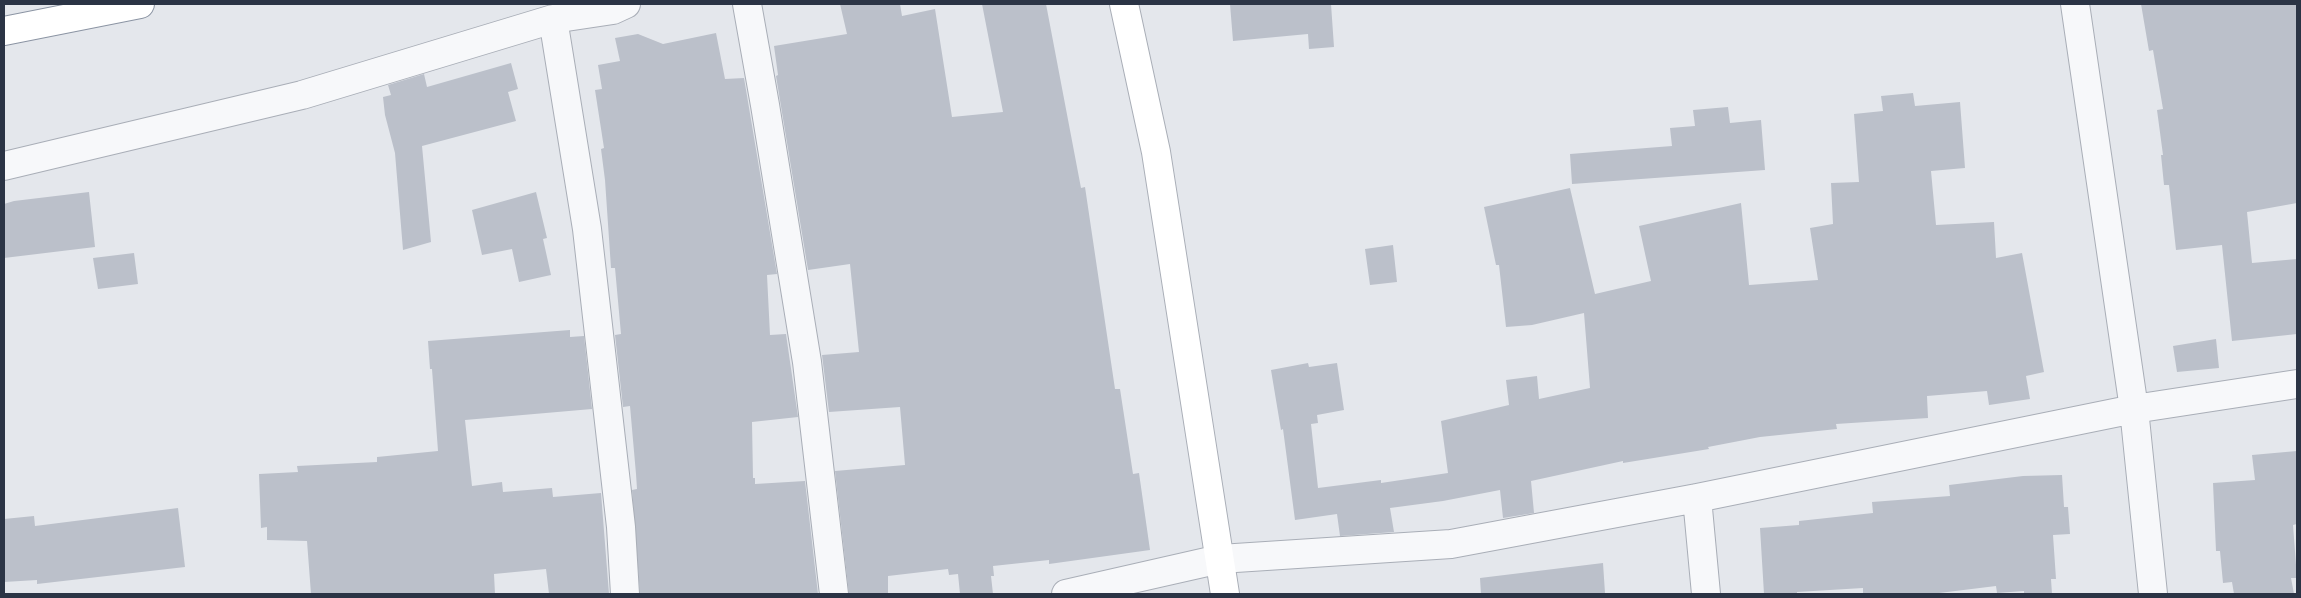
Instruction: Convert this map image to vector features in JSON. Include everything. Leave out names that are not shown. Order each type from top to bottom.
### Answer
[{"type":"main road","points":[[4,31],[140,4]]},
{"type":"main road","points":[[1124,4],[1156,152],[1225,594]]},
{"type":"street","points":[[4,166],[302,95],[553,19],[612,10],[626,4]]},
{"type":"street","points":[[746,4],[765,105],[807,362],[834,594]]},
{"type":"street","points":[[2075,4],[2134,409],[2153,594]]},
{"type":"street","points":[[553,19],[587,229],[621,527],[625,594]]},
{"type":"street","points":[[1066,594],[1220,559],[1451,544],[1697,498],[2134,409],[2297,384]]},
{"type":"street","points":[[1697,498],[1706,594]]},
{"type":"building","points":[[840,4],[900,4],[902,16],[935,9],[952,117],[1003,112],[982,4],[1046,4],[1081,188],[1085,187],[1115,389],[1120,389],[1133,474],[1139,473],[1150,550],[1049,564],[1049,560],[993,566],[994,576],[991,576],[993,594],[960,594],[958,574],[949,575],[948,569],[888,576],[888,594],[849,594],[835,471],[905,465],[900,407],[829,412],[822,355],[859,352],[850,264],[808,270],[776,76],[778,75],[774,46],[847,34]]},
{"type":"building","points":[[1230,4],[1331,4],[1334,47],[1309,49],[1308,34],[1233,41]]},
{"type":"building","points":[[2141,4],[2297,4],[2297,203],[2247,212],[2252,263],[2297,259],[2297,334],[2232,341],[2222,245],[2176,250],[2169,185],[2164,185],[2161,155],[2163,155],[2157,110],[2163,109],[2153,50],[2149,51]]},
{"type":"building","points":[[716,33],[725,79],[744,78],[777,274],[767,275],[770,335],[786,334],[798,417],[752,422],[753,478],[755,478],[755,484],[805,481],[818,594],[640,594],[632,490],[637,489],[636,474],[630,406],[623,407],[615,335],[621,334],[615,268],[611,268],[601,149],[604,148],[595,90],[602,89],[598,65],[620,61],[615,38],[638,34],[663,44]]},
{"type":"building","points":[[511,63],[518,89],[508,92],[516,121],[422,146],[431,242],[403,250],[395,153],[385,115],[383,97],[391,95],[388,85],[424,74],[427,87]]},
{"type":"building","points":[[1913,93],[1915,106],[1960,102],[1965,168],[1931,171],[1936,225],[1994,222],[1996,258],[2022,253],[2044,372],[2026,376],[2030,399],[1989,405],[1987,391],[1927,396],[1928,418],[1836,424],[1837,429],[1760,437],[1708,447],[1709,449],[1623,463],[1623,461],[1531,481],[1534,513],[1503,518],[1500,490],[1443,501],[1390,508],[1394,532],[1340,536],[1337,514],[1295,520],[1283,429],[1281,430],[1271,370],[1308,363],[1309,367],[1337,363],[1344,410],[1317,415],[1318,423],[1311,424],[1318,488],[1381,480],[1381,483],[1448,473],[1441,421],[1509,405],[1506,380],[1537,376],[1539,399],[1590,388],[1584,313],[1532,325],[1506,327],[1499,265],[1496,265],[1484,207],[1570,188],[1595,294],[1651,281],[1639,226],[1741,203],[1749,285],[1818,280],[1810,228],[1833,224],[1831,183],[1859,182],[1854,114],[1883,111],[1881,96]]},
{"type":"building","points":[[1728,107],[1730,123],[1761,120],[1765,170],[1572,184],[1570,154],[1672,146],[1670,128],[1695,126],[1693,110]]},
{"type":"building","points":[[89,192],[95,247],[4,258],[4,204],[14,201]]},
{"type":"building","points":[[536,192],[547,238],[543,239],[551,275],[519,282],[512,249],[482,255],[472,210]]},
{"type":"building","points":[[1393,245],[1397,282],[1370,285],[1365,249]]},
{"type":"building","points":[[134,253],[138,284],[98,289],[93,258]]},
{"type":"building","points":[[570,330],[570,337],[584,336],[592,409],[465,420],[472,486],[502,482],[503,492],[552,488],[553,497],[601,493],[609,594],[549,594],[546,569],[494,574],[495,594],[311,594],[307,541],[267,540],[267,527],[261,528],[259,474],[298,472],[297,466],[377,462],[377,457],[438,451],[428,341]]},
{"type":"building","points":[[2216,339],[2219,368],[2177,372],[2173,346]]},
{"type":"building","points":[[2297,451],[2297,524],[2293,525],[2297,578],[2291,578],[2294,594],[2234,594],[2232,582],[2223,583],[2220,551],[2216,551],[2213,483],[2255,480],[2252,455]]},
{"type":"building","points":[[2062,475],[2064,507],[2068,507],[2070,534],[2053,535],[2056,579],[2051,579],[2052,594],[2024,594],[2024,591],[1997,593],[1996,586],[1931,594],[1863,594],[1863,588],[1797,592],[1797,594],[1764,594],[1760,528],[1799,525],[1799,521],[1873,513],[1872,502],[1950,496],[1949,485],[2023,476]]},
{"type":"building","points":[[178,508],[185,567],[37,584],[37,580],[4,582],[4,519],[34,516],[35,526]]},
{"type":"building","points":[[1603,563],[1605,593],[1481,594],[1480,578]]}]
